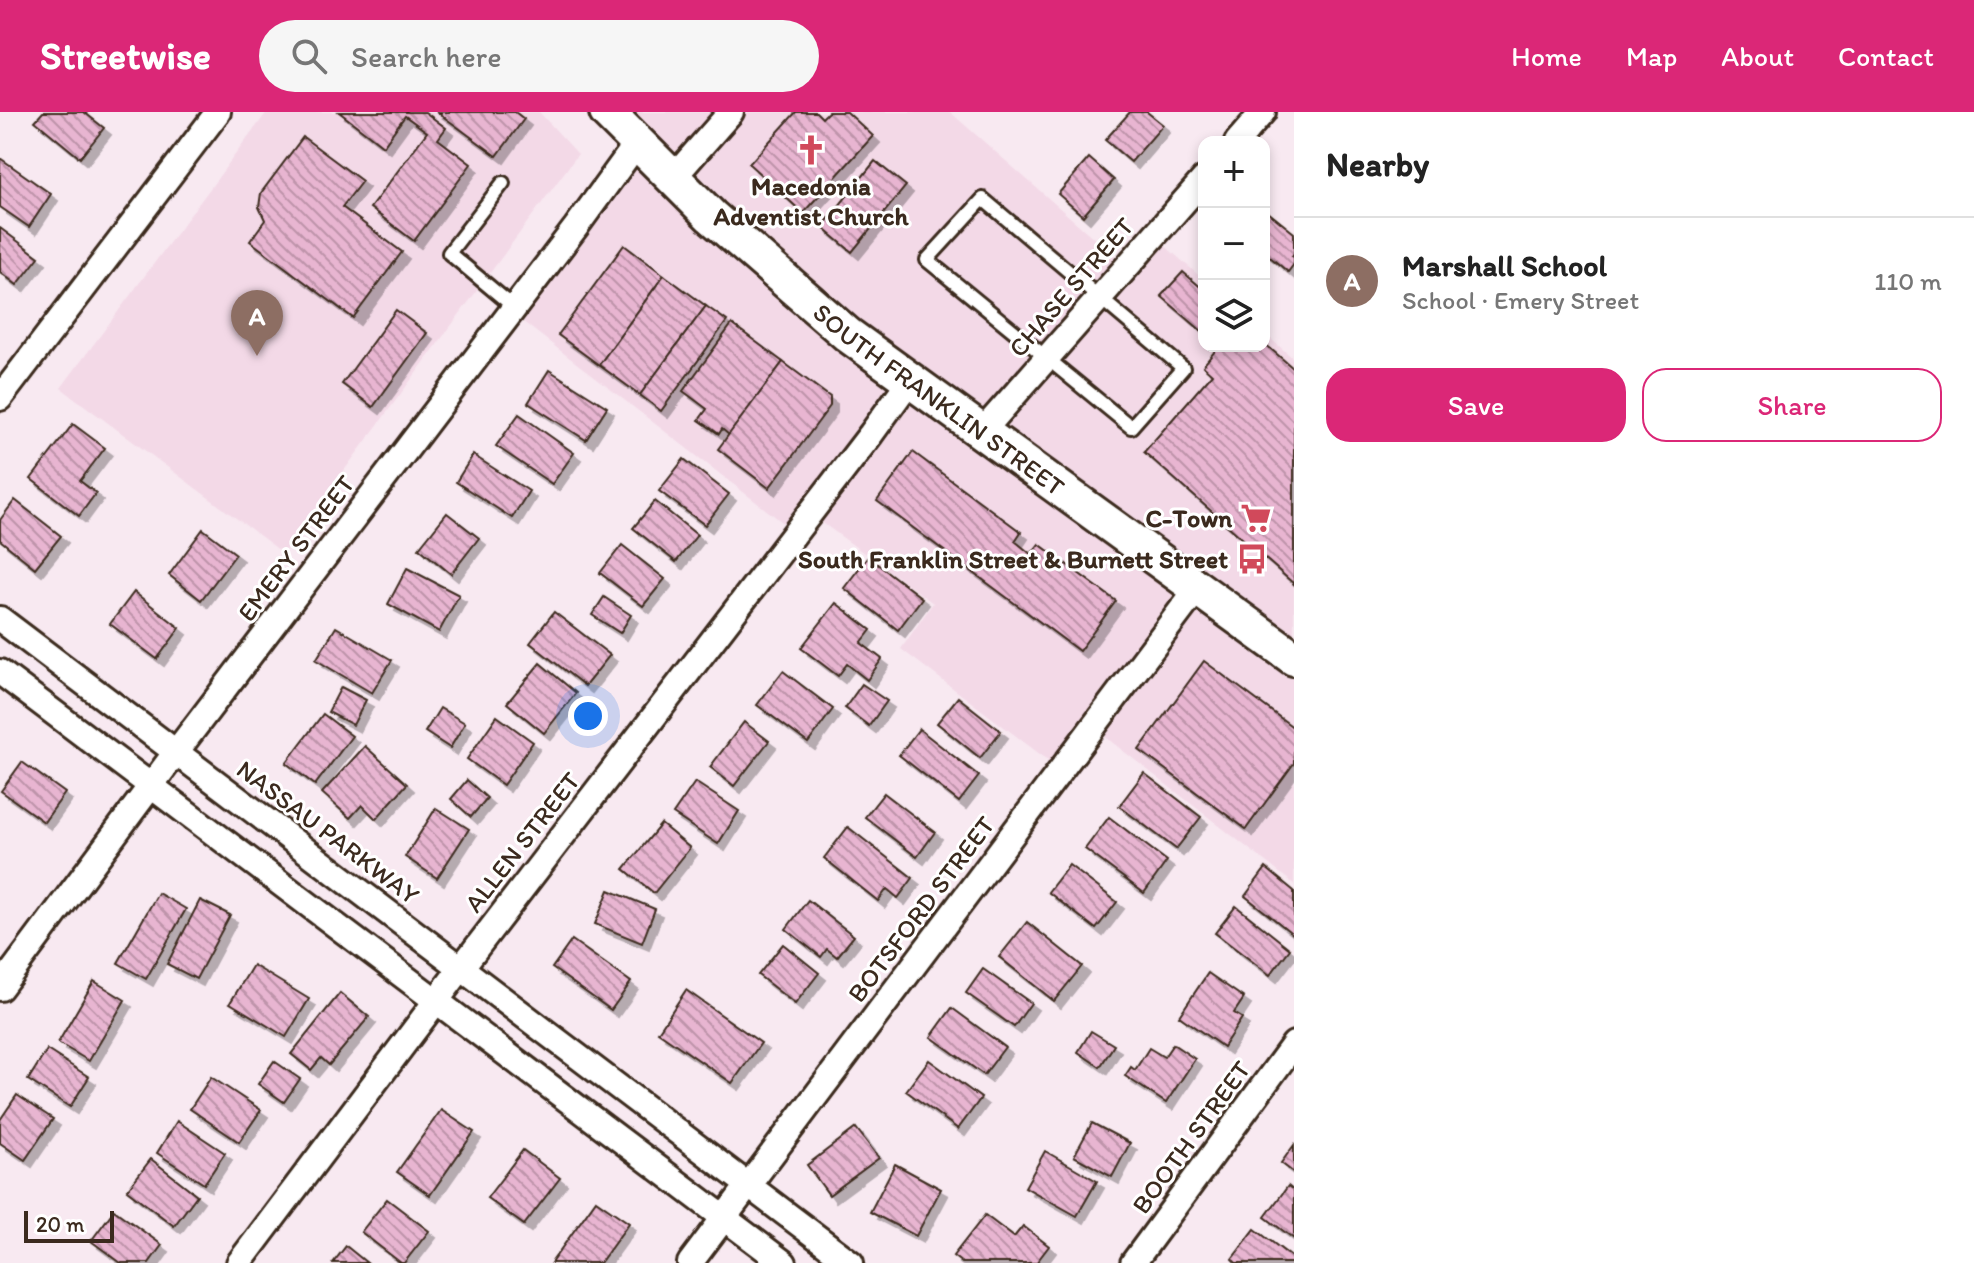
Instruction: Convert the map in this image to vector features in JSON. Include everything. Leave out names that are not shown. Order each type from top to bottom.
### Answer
[{"type":"main road","name":"SOUTH FRANKLIN STREET","points":[[607,112],[711,216],[848,335],[1294,658]]},
{"type":"street","points":[[0,398],[218,112]]},
{"type":"street","points":[[673,178],[731,112]]},
{"type":"street","points":[[1242,136],[1263,112]]},
{"type":"street","name":"EMERY STREET","points":[[0,988],[637,143]]},
{"type":"street","name":"CHASE STREET","points":[[981,433],[1198,186]]},
{"type":"street","name":"ALLEN STREET","points":[[239,1263],[910,380]]},
{"type":"street","name":"BOTSFORD STREET","points":[[690,1263],[1197,589]]},
{"type":"street","name":"NASSAU PARKWAY","points":[[0,619],[851,1263]]},
{"type":"street","points":[[0,672],[784,1263]]},
{"type":"street","name":"BOOTH STREET","points":[[1133,1263],[1294,1044]]},
{"type":"lane","points":[[503,183],[449,253],[515,308]]},
{"type":"lane","points":[[983,199],[1183,368],[1131,427],[1047,358],[927,260],[983,199]]},
{"type":"shaded area","points":[[267,112],[539,112],[578,154],[283,553],[61,388]]},
{"type":"shaded area","points":[[601,112],[950,112],[1128,268],[1156,238],[1198,275],[1198,352],[1270,352],[1270,338],[1294,359],[1294,884],[1099,732],[1065,773],[901,649],[933,603],[813,516],[799,535],[513,314],[640,157]]},
{"type":"building","points":[[43,112],[84,112],[104,128],[80,158],[35,121]]},
{"type":"building","points":[[339,112],[425,112],[446,128],[438,139],[471,164],[414,241],[370,208],[427,132],[405,116],[383,146]]},
{"type":"building","points":[[437,112],[515,112],[524,119],[497,156]]},
{"type":"building","name":"Macedonia Adventist Church","points":[[796,112],[816,112],[822,118],[828,112],[847,112],[873,136],[803,213],[749,164]]},
{"type":"building","points":[[1130,112],[1147,112],[1163,125],[1131,162],[1105,140]]},
{"type":"building","points":[[303,137],[362,181],[342,207],[402,252],[353,318],[250,241],[265,220],[259,207],[261,193]]},
{"type":"building","points":[[0,158],[51,194],[29,227],[0,207]]},
{"type":"building","points":[[1089,158],[1114,180],[1083,216],[1058,194]]},
{"type":"building","points":[[875,161],[906,186],[852,252],[822,227]]},
{"type":"building","points":[[1270,214],[1294,233],[1294,264],[1288,272],[1270,257]]},
{"type":"building","points":[[0,228],[39,257],[17,285],[0,272]]},
{"type":"building","points":[[624,245],[664,275],[599,365],[558,335]]},
{"type":"building","points":[[1183,272],[1198,285],[1198,328],[1161,296]]},
{"type":"building","points":[[664,275],[706,306],[640,395],[599,365]]},
{"type":"building","points":[[706,306],[727,321],[661,411],[640,395]]},
{"type":"building","points":[[396,310],[427,333],[373,407],[342,384]]},
{"type":"building","points":[[732,324],[783,362],[729,435],[722,429],[719,434],[699,420],[707,409],[683,391]]},
{"type":"building","name":"C-Town","points":[[1270,348],[1294,369],[1294,584],[1144,452],[1212,374],[1203,366],[1214,352],[1270,352]]},
{"type":"building","points":[[783,362],[830,397],[830,406],[769,488],[718,449]]},
{"type":"building","points":[[549,370],[607,407],[586,440],[528,403]]},
{"type":"building","points":[[519,414],[574,453],[552,484],[496,446]]},
{"type":"building","points":[[73,424],[105,448],[80,481],[96,493],[79,516],[31,479]]},
{"type":"building","points":[[913,452],[1021,532],[1015,541],[1031,554],[1039,544],[1116,601],[1079,651],[877,501]]},
{"type":"building","points":[[473,455],[529,491],[512,518],[456,482]]},
{"type":"building","points":[[684,459],[729,494],[705,525],[659,491]]},
{"type":"building","points":[[15,500],[61,536],[35,568],[0,540],[0,520]]},
{"type":"building","points":[[655,501],[697,535],[676,562],[633,528]]},
{"type":"building","points":[[447,513],[479,538],[451,574],[419,548]]},
{"type":"building","points":[[203,529],[236,554],[201,600],[169,575]]},
{"type":"building","points":[[622,545],[665,579],[643,606],[600,573]]},
{"type":"building","points":[[868,557],[922,598],[898,630],[844,588]]},
{"type":"building","points":[[407,568],[459,595],[439,632],[388,604]]},
{"type":"building","points":[[134,592],[180,628],[157,659],[110,624]]},
{"type":"building","points":[[604,597],[631,615],[620,633],[592,615]]},
{"type":"building","points":[[836,603],[871,630],[861,643],[882,659],[867,680],[847,664],[838,676],[801,648]]},
{"type":"building","points":[[554,612],[610,655],[585,686],[530,643]]},
{"type":"building","points":[[336,627],[392,660],[372,693],[316,660]]},
{"type":"building","points":[[1204,661],[1294,728],[1294,763],[1246,829],[1139,750]]},
{"type":"building","points":[[540,663],[576,693],[544,733],[507,703]]},
{"type":"building","points":[[783,671],[833,709],[808,743],[757,705]]},
{"type":"building","points":[[862,684],[887,701],[869,726],[845,708]]},
{"type":"building","points":[[341,687],[366,700],[353,725],[328,712]]},
{"type":"building","points":[[958,697],[1001,731],[980,758],[937,723]]},
{"type":"building","points":[[440,708],[465,723],[450,748],[425,732]]},
{"type":"building","points":[[323,714],[352,736],[315,785],[286,763]]},
{"type":"building","points":[[497,716],[533,742],[503,785],[467,759]]},
{"type":"building","points":[[744,722],[769,741],[734,786],[710,767]]},
{"type":"building","points":[[919,729],[979,776],[959,802],[899,755]]},
{"type":"building","points":[[365,746],[407,784],[376,819],[362,805],[350,818],[322,793]]},
{"type":"building","points":[[22,762],[65,793],[44,822],[1,791]]},
{"type":"building","points":[[1144,773],[1201,817],[1176,849],[1119,806]]},
{"type":"building","points":[[467,780],[487,798],[471,817],[451,799]]},
{"type":"building","points":[[695,782],[739,811],[718,844],[673,814]]},
{"type":"building","points":[[884,793],[935,832],[917,857],[865,817]]},
{"type":"building","points":[[436,808],[469,829],[437,878],[405,857]]},
{"type":"building","points":[[1109,817],[1167,861],[1144,893],[1085,849]]},
{"type":"building","points":[[661,824],[690,848],[654,893],[624,869]]},
{"type":"building","points":[[848,827],[913,878],[898,898],[887,889],[878,901],[824,858]]},
{"type":"building","points":[[1069,865],[1117,902],[1096,929],[1048,892]]},
{"type":"building","points":[[1266,868],[1294,891],[1294,935],[1245,896]]},
{"type":"building","points":[[609,890],[655,909],[642,943],[595,924]]},
{"type":"building","points":[[158,893],[186,909],[146,979],[118,963]]},
{"type":"building","points":[[200,900],[230,915],[196,979],[167,964]]},
{"type":"building","points":[[808,900],[854,936],[837,957],[827,949],[821,957],[786,929]]},
{"type":"building","points":[[1236,906],[1290,949],[1270,975],[1215,933]]},
{"type":"building","points":[[1027,922],[1082,966],[1054,1001],[999,957]]},
{"type":"building","points":[[572,940],[631,982],[611,1010],[552,968]]},
{"type":"building","points":[[783,944],[819,973],[795,1004],[758,975]]},
{"type":"building","points":[[253,965],[309,999],[286,1037],[230,1003]]},
{"type":"building","points":[[983,969],[1031,1003],[1014,1027],[966,993]]},
{"type":"building","points":[[1208,973],[1244,998],[1234,1013],[1242,1018],[1223,1047],[1179,1016]]},
{"type":"building","points":[[94,981],[125,1000],[89,1061],[58,1043]]},
{"type":"building","points":[[686,990],[761,1043],[732,1083],[658,1032]]},
{"type":"building","points":[[340,993],[369,1017],[329,1065],[321,1058],[311,1070],[291,1054]]},
{"type":"building","points":[[952,1008],[1005,1047],[984,1075],[931,1037]]},
{"type":"building","points":[[1091,1031],[1114,1045],[1100,1067],[1078,1052]]},
{"type":"building","points":[[1173,1044],[1195,1059],[1166,1103],[1125,1076],[1131,1067],[1135,1070],[1149,1048],[1164,1057]]},
{"type":"building","points":[[47,1050],[89,1077],[70,1107],[28,1080]]},
{"type":"building","points":[[929,1060],[981,1098],[958,1129],[906,1091]]},
{"type":"building","points":[[274,1061],[300,1079],[284,1102],[258,1084]]},
{"type":"building","points":[[211,1077],[261,1110],[239,1142],[190,1109]]},
{"type":"building","points":[[17,1095],[53,1119],[25,1160],[0,1143],[0,1120]]},
{"type":"building","points":[[441,1110],[474,1132],[430,1195],[397,1172]]},
{"type":"building","points":[[177,1121],[225,1153],[204,1184],[157,1153]]},
{"type":"building","points":[[1092,1123],[1130,1143],[1112,1177],[1074,1156]]},
{"type":"building","points":[[856,1128],[879,1158],[829,1195],[807,1165]]},
{"type":"building","points":[[1294,1145],[1294,1173],[1281,1163]]},
{"type":"building","points":[[523,1150],[560,1178],[524,1225],[487,1198]]},
{"type":"building","points":[[1045,1151],[1097,1181],[1077,1216],[1025,1187]]},
{"type":"building","points":[[151,1159],[197,1195],[174,1226],[127,1190]]},
{"type":"building","points":[[895,1164],[941,1189],[916,1236],[870,1212]]},
{"type":"building","points":[[1288,1186],[1294,1191],[1294,1239],[1265,1217]]},
{"type":"building","points":[[387,1199],[429,1231],[404,1263],[361,1232]]},
{"type":"building","points":[[596,1200],[629,1223],[600,1263],[551,1263]]},
{"type":"building","points":[[114,1210],[162,1245],[149,1263],[121,1263],[91,1241]]},
{"type":"building","points":[[985,1215],[1014,1237],[1023,1226],[1049,1246],[1036,1263],[962,1263],[953,1256]]},
{"type":"building","points":[[1255,1229],[1294,1259],[1293,1263],[1236,1263],[1232,1259]]},
{"type":"building","points":[[346,1246],[367,1263],[333,1263]]},
{"type":"place","name":"Macedonia Adventist Church","points":[[811,150]]},
{"type":"place","name":"Marshall School","points":[[257,356]]},
{"type":"place","name":"C-Town","points":[[1256,518]]},
{"type":"place","name":"South Franklin Street & Burnett Street","points":[[1252,559]]}]
